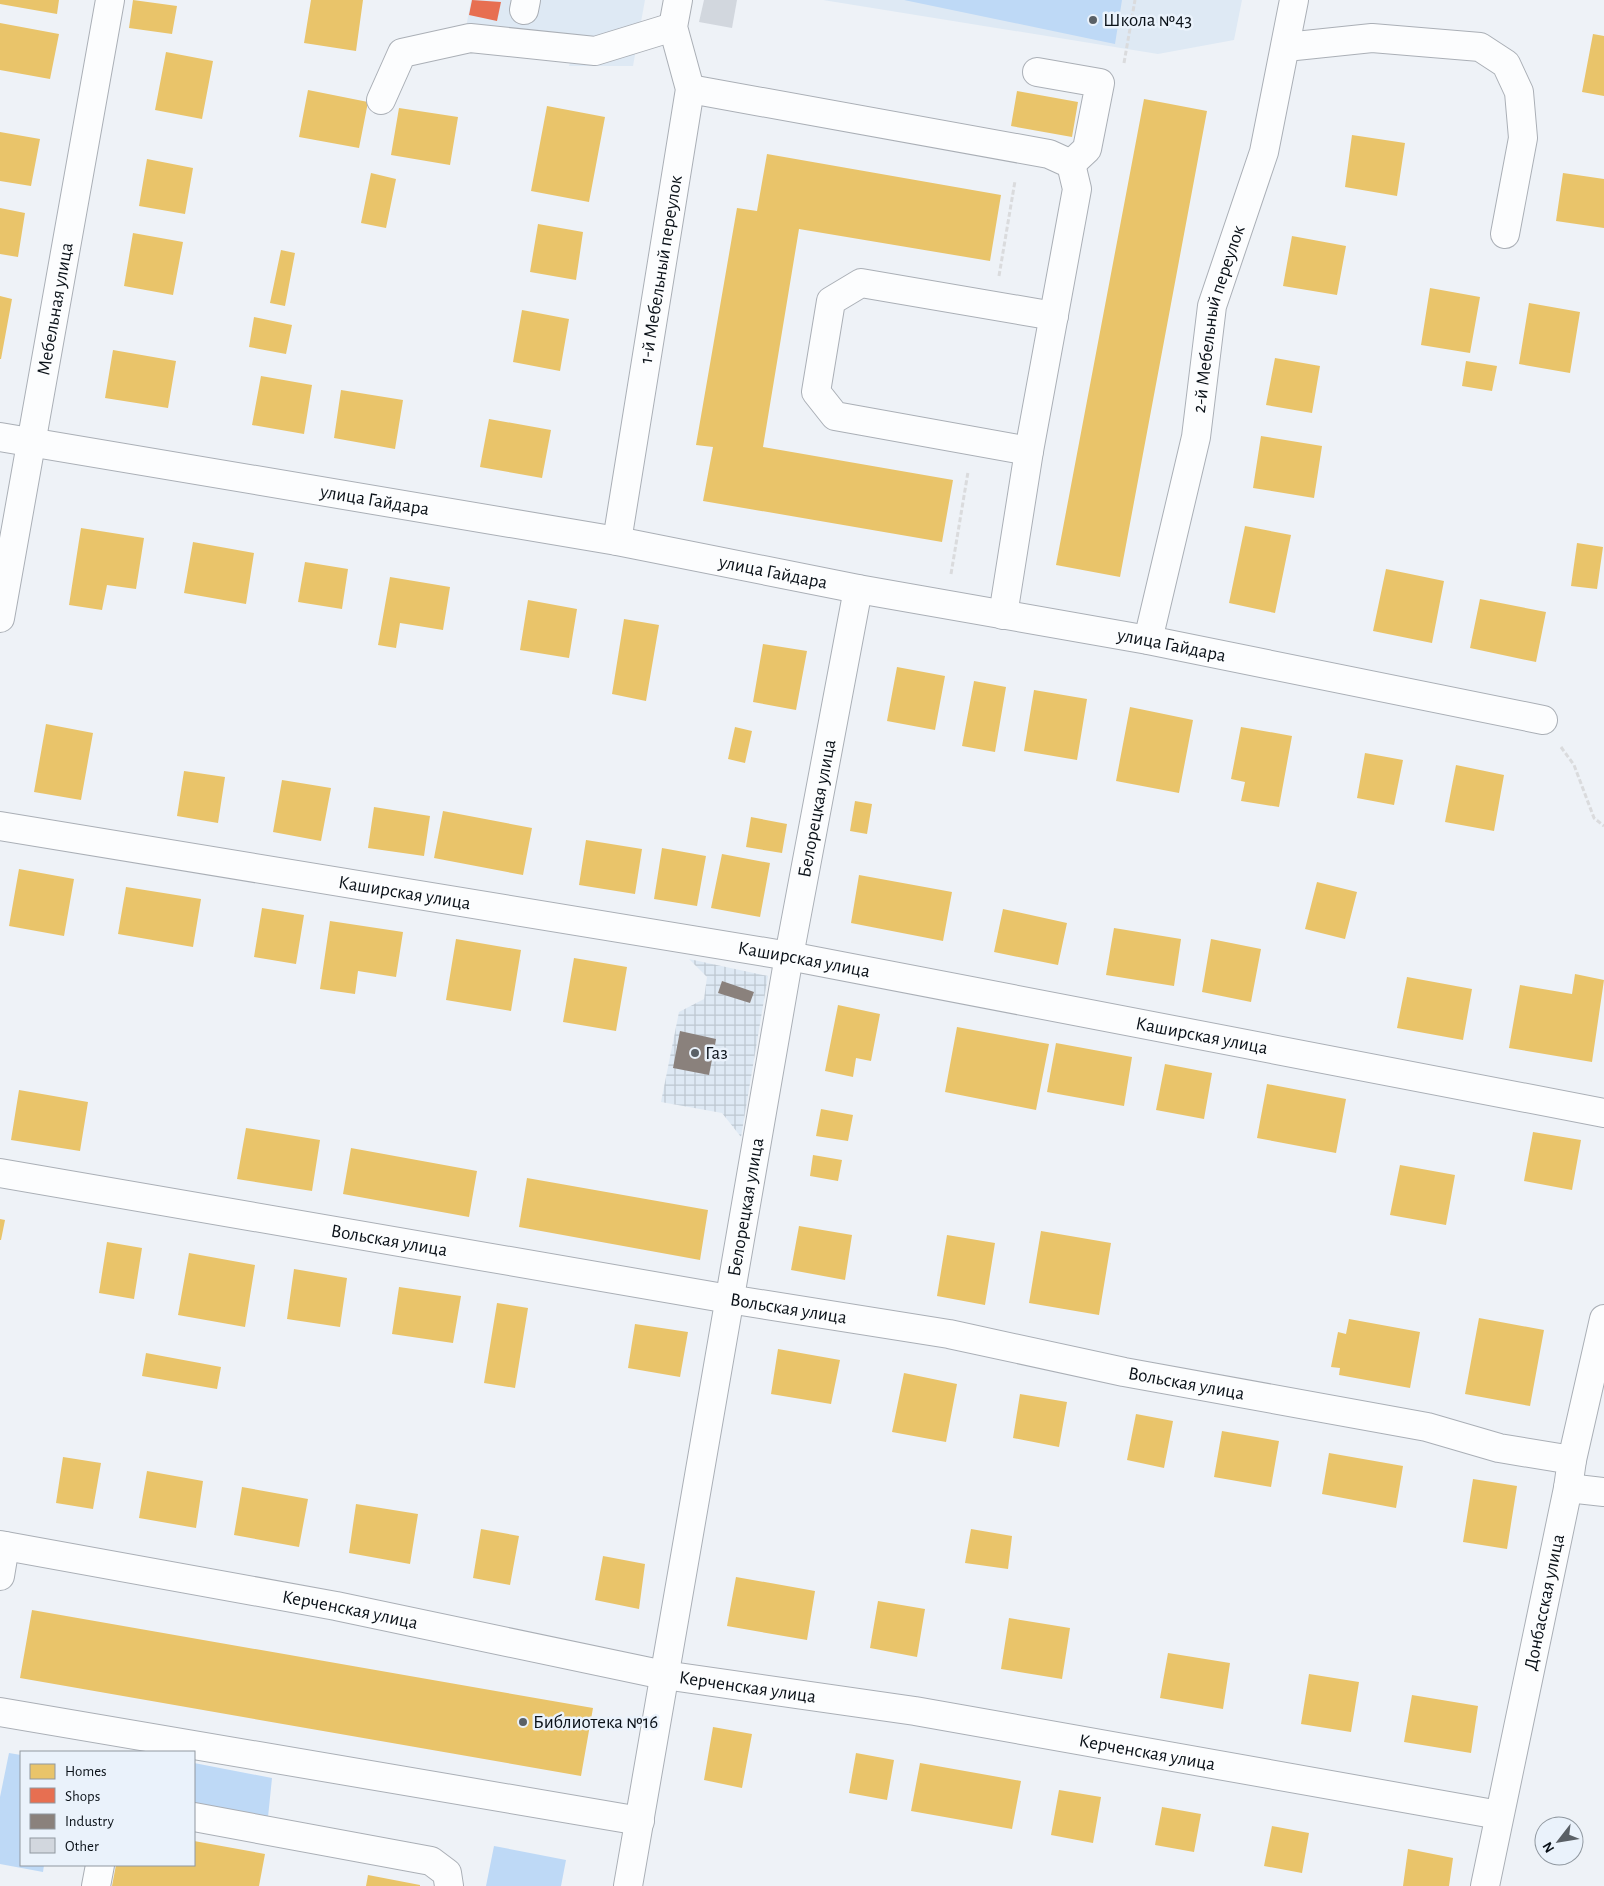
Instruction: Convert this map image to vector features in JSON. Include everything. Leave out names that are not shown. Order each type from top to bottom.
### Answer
[{"type":"street","name":"Мебельная улица","points":[[0,618],[110,0]]},
{"type":"street","name":"1-й Мебельный переулок","points":[[616,541],[690,89],[673,27],[678,0]]},
{"type":"street","name":"2-й Мебельный переулок","points":[[1148,640],[1196,437],[1212,306],[1264,152],[1294,0]]},
{"type":"street","points":[[381,100],[402,52],[470,38],[595,51],[673,27]]},
{"type":"street","points":[[1286,47],[1372,38],[1480,47],[1506,64],[1519,92],[1523,138],[1505,234]]},
{"type":"street","points":[[1037,72],[1100,83],[1087,149],[1071,164]]},
{"type":"street","points":[[690,89],[1048,154],[1071,164]]},
{"type":"street","points":[[1003,615],[1029,451],[1077,188],[1071,164]]},
{"type":"street","points":[[1029,451],[835,416],[816,392],[831,301],[861,283],[1054,316]]},
{"type":"street","name":"улица Гайдара","points":[[0,437],[616,541],[1003,615],[1148,640],[1543,720]]},
{"type":"street","name":"Белорецкая улица","points":[[628,1886],[789,956],[858,588]]},
{"type":"street","name":"Каширская улица","points":[[0,826],[789,956],[1604,1114]]},
{"type":"street","name":"Вольская улица","points":[[0,1173],[729,1299],[949,1334],[1124,1372],[1427,1427],[1499,1448],[1572,1460]]},
{"type":"street","name":"Донбасская улица","points":[[1485,1886],[1568,1488],[1572,1460],[1604,1319]]},
{"type":"street","points":[[1568,1488],[1604,1492]]},
{"type":"street","points":[[0,1576],[2,1546]]},
{"type":"street","name":"Керченская улица","points":[[2,1546],[336,1606],[664,1675],[915,1711],[1499,1815]]},
{"type":"street","points":[[0,1712],[640,1821]]},
{"type":"street","points":[[195,1817],[431,1861],[447,1873],[449,1886]]},
{"type":"street","points":[[96,1886],[100,1866]]},
{"type":"path","points":[[994,306],[1021,149]]},
{"type":"path","points":[[951,576],[972,441]]},
{"type":"path","points":[[1543,720],[1574,765],[1594,818],[1604,826]]},
{"type":"shaded area","points":[[471,0],[645,0],[633,66],[569,66],[577,39],[466,28]]},
{"type":"shaded area","name":"Школа №43","points":[[823,0],[1242,0],[1234,40],[1158,54]]},
{"type":"shaded area","points":[[904,0],[1122,0],[1115,44]]},
{"type":"shaded area","points":[[689,959],[768,976],[741,1137],[722,1113],[661,1102],[679,1012],[704,999],[707,977]]},
{"type":"shaded area","points":[[9,1753],[20,1755],[20,1866],[44,1866],[43,1872],[0,1864],[0,1797]]},
{"type":"shaded area","points":[[195,1763],[272,1778],[268,1817],[195,1804]]},
{"type":"shaded area","points":[[494,1846],[566,1860],[561,1886],[486,1886]]},
{"type":"building: Homes","points":[[0,0],[59,0],[57,14],[0,4]]},
{"type":"building: Homes","points":[[133,0],[177,6],[172,34],[129,28]]},
{"type":"building: Homes","points":[[311,0],[363,0],[356,51],[304,43]]},
{"type":"building: Homes","points":[[0,23],[59,34],[50,79],[0,70]]},
{"type":"building: Homes","points":[[1593,34],[1604,36],[1604,96],[1582,92]]},
{"type":"building: Homes","points":[[166,52],[213,61],[202,119],[155,110]]},
{"type":"building: Homes","points":[[308,90],[368,102],[359,148],[299,137]]},
{"type":"building: Homes","points":[[1017,91],[1078,102],[1072,137],[1011,126]]},
{"type":"building: Homes","points":[[1144,99],[1207,111],[1120,577],[1056,565]]},
{"type":"building: Homes","points":[[547,106],[605,117],[589,202],[531,191]]},
{"type":"building: Homes","points":[[399,108],[458,117],[450,165],[391,155]]},
{"type":"building: Homes","points":[[0,132],[40,139],[31,186],[0,181]]},
{"type":"building: Homes","points":[[1352,135],[1405,143],[1397,196],[1345,187]]},
{"type":"building: Homes","points":[[767,154],[1001,195],[990,261],[799,229],[763,447],[953,480],[942,542],[703,501],[713,447],[696,445],[737,208],[757,211]]},
{"type":"building: Homes","points":[[147,159],[193,168],[185,214],[139,206]]},
{"type":"building: Homes","points":[[371,173],[396,179],[386,228],[361,223]]},
{"type":"building: Homes","points":[[1563,173],[1604,179],[1604,228],[1556,221]]},
{"type":"building: Homes","points":[[0,208],[25,213],[18,257],[0,254]]},
{"type":"building: Homes","points":[[538,224],[583,232],[576,280],[530,272]]},
{"type":"building: Homes","points":[[133,233],[183,242],[173,295],[124,286]]},
{"type":"building: Homes","points":[[1292,236],[1346,246],[1337,295],[1283,286]]},
{"type":"building: Homes","points":[[281,250],[295,253],[285,306],[270,303]]},
{"type":"building: Homes","points":[[1430,288],[1480,297],[1470,353],[1421,345]]},
{"type":"building: Homes","points":[[0,296],[12,299],[1,359],[0,359]]},
{"type":"building: Homes","points":[[1529,303],[1580,312],[1570,373],[1519,364]]},
{"type":"building: Homes","points":[[522,310],[569,319],[560,371],[513,362]]},
{"type":"building: Homes","points":[[254,317],[292,325],[286,354],[249,347]]},
{"type":"building: Homes","points":[[113,350],[176,361],[168,408],[105,398]]},
{"type":"building: Homes","points":[[1275,358],[1320,366],[1312,413],[1266,405]]},
{"type":"building: Homes","points":[[1466,361],[1497,366],[1492,391],[1462,386]]},
{"type":"building: Homes","points":[[261,376],[312,385],[304,434],[252,425]]},
{"type":"building: Homes","points":[[341,390],[403,400],[395,449],[334,438]]},
{"type":"building: Homes","points":[[489,419],[551,430],[542,478],[480,467]]},
{"type":"building: Homes","points":[[1261,436],[1322,446],[1314,498],[1253,488]]},
{"type":"building: Homes","points":[[1245,526],[1291,535],[1275,613],[1229,603]]},
{"type":"building: Homes","points":[[81,528],[144,538],[136,589],[107,585],[102,610],[69,605]]},
{"type":"building: Homes","points":[[193,542],[254,553],[246,604],[184,593]]},
{"type":"building: Homes","points":[[1577,543],[1603,547],[1597,589],[1571,586]]},
{"type":"building: Homes","points":[[305,562],[348,569],[342,609],[298,602]]},
{"type":"building: Homes","points":[[1386,569],[1444,581],[1432,643],[1373,631]]},
{"type":"building: Homes","points":[[390,577],[450,587],[443,630],[400,623],[396,648],[378,645]]},
{"type":"building: Homes","points":[[1480,599],[1546,612],[1536,662],[1470,648]]},
{"type":"building: Homes","points":[[528,600],[577,609],[569,658],[520,650]]},
{"type":"building: Homes","points":[[624,619],[659,625],[646,701],[612,694]]},
{"type":"building: Homes","points":[[763,644],[807,651],[796,710],[753,702]]},
{"type":"building: Homes","points":[[897,667],[945,676],[935,730],[887,721]]},
{"type":"building: Homes","points":[[974,681],[1006,687],[995,752],[962,746]]},
{"type":"building: Homes","points":[[1034,690],[1087,699],[1077,760],[1024,751]]},
{"type":"building: Homes","points":[[1130,707],[1193,720],[1179,793],[1116,781]]},
{"type":"building: Homes","points":[[46,724],[93,733],[81,800],[34,792]]},
{"type":"building: Homes","points":[[735,727],[752,731],[745,763],[728,759]]},
{"type":"building: Homes","points":[[1241,727],[1292,736],[1279,807],[1241,801],[1245,782],[1231,779]]},
{"type":"building: Homes","points":[[1365,753],[1403,760],[1394,805],[1357,798]]},
{"type":"building: Homes","points":[[1456,765],[1504,775],[1494,831],[1445,822]]},
{"type":"building: Homes","points":[[184,771],[225,777],[218,823],[177,816]]},
{"type":"building: Homes","points":[[282,780],[331,788],[321,841],[273,832]]},
{"type":"building: Homes","points":[[855,801],[872,804],[867,834],[850,831]]},
{"type":"building: Homes","points":[[374,807],[430,816],[424,856],[368,848]]},
{"type":"building: Homes","points":[[443,811],[532,828],[523,875],[434,858]]},
{"type":"building: Homes","points":[[751,817],[787,824],[782,853],[746,847]]},
{"type":"building: Homes","points":[[586,840],[642,849],[635,894],[579,885]]},
{"type":"building: Homes","points":[[662,848],[706,856],[697,906],[654,899]]},
{"type":"building: Homes","points":[[722,854],[770,863],[760,917],[711,908]]},
{"type":"building: Homes","points":[[19,869],[74,879],[64,936],[9,926]]},
{"type":"building: Homes","points":[[859,875],[952,892],[943,941],[851,923]]},
{"type":"building: Homes","points":[[1317,882],[1357,892],[1345,939],[1305,929]]},
{"type":"building: Homes","points":[[126,887],[201,899],[193,947],[118,934]]},
{"type":"building: Homes","points":[[262,908],[304,915],[296,964],[254,957]]},
{"type":"building: Homes","points":[[1003,909],[1067,923],[1058,965],[994,952]]},
{"type":"building: Homes","points":[[330,921],[403,932],[396,977],[358,971],[355,994],[320,989]]},
{"type":"building: Homes","points":[[1114,928],[1181,939],[1174,986],[1106,975]]},
{"type":"building: Homes","points":[[456,939],[521,950],[511,1011],[446,1000]]},
{"type":"building: Homes","points":[[1211,939],[1261,949],[1251,1002],[1202,992]]},
{"type":"building: Homes","points":[[574,958],[627,967],[616,1031],[563,1022]]},
{"type":"building: Homes","points":[[1575,974],[1604,980],[1592,1062],[1509,1048],[1520,985],[1572,994]]},
{"type":"building: Homes","points":[[1407,977],[1472,989],[1463,1040],[1397,1028]]},
{"type":"building: Homes","points":[[838,1005],[880,1014],[871,1061],[856,1058],[853,1077],[825,1071]]},
{"type":"building: Homes","points":[[957,1027],[1049,1044],[1036,1110],[945,1092]]},
{"type":"building: Homes","points":[[1056,1043],[1132,1057],[1124,1106],[1047,1092]]},
{"type":"building: Homes","points":[[1165,1064],[1212,1073],[1204,1119],[1156,1110]]},
{"type":"building: Homes","points":[[1267,1084],[1346,1099],[1336,1153],[1257,1138]]},
{"type":"building: Homes","points":[[19,1090],[88,1102],[80,1151],[11,1140]]},
{"type":"building: Homes","points":[[821,1109],[853,1115],[848,1141],[816,1136]]},
{"type":"building: Homes","points":[[246,1128],[320,1140],[312,1191],[237,1179]]},
{"type":"building: Homes","points":[[1533,1132],[1581,1140],[1572,1190],[1524,1181]]},
{"type":"building: Homes","points":[[351,1148],[477,1171],[469,1217],[343,1194]]},
{"type":"building: Homes","points":[[813,1155],[842,1160],[838,1181],[810,1176]]},
{"type":"building: Homes","points":[[1400,1165],[1455,1175],[1446,1225],[1390,1215]]},
{"type":"building: Homes","points":[[527,1178],[708,1210],[700,1260],[519,1227]]},
{"type":"building: Homes","points":[[0,1219],[5,1220],[1,1240],[0,1240]]},
{"type":"building: Homes","points":[[799,1226],[852,1235],[845,1280],[791,1270]]},
{"type":"building: Homes","points":[[1041,1231],[1111,1243],[1099,1315],[1029,1303]]},
{"type":"building: Homes","points":[[947,1235],[995,1243],[985,1305],[937,1296]]},
{"type":"building: Homes","points":[[107,1242],[142,1248],[134,1299],[99,1293]]},
{"type":"building: Homes","points":[[189,1253],[255,1265],[245,1327],[178,1315]]},
{"type":"building: Homes","points":[[294,1269],[347,1278],[340,1327],[287,1319]]},
{"type":"building: Homes","points":[[399,1287],[461,1296],[453,1343],[392,1334]]},
{"type":"building: Homes","points":[[497,1303],[528,1308],[515,1388],[484,1383]]},
{"type":"building: Homes","points":[[1479,1318],[1544,1330],[1530,1406],[1465,1394]]},
{"type":"building: Homes","points":[[1349,1319],[1420,1332],[1410,1388],[1339,1375],[1340,1368],[1331,1367],[1338,1332],[1346,1334]]},
{"type":"building: Homes","points":[[635,1324],[688,1332],[680,1377],[628,1368]]},
{"type":"building: Homes","points":[[778,1349],[840,1360],[831,1404],[771,1394]]},
{"type":"building: Homes","points":[[146,1353],[221,1367],[217,1389],[142,1376]]},
{"type":"building: Homes","points":[[904,1373],[957,1384],[946,1442],[892,1432]]},
{"type":"building: Homes","points":[[1020,1394],[1067,1402],[1059,1447],[1013,1438]]},
{"type":"building: Homes","points":[[1136,1414],[1173,1421],[1164,1468],[1127,1460]]},
{"type":"building: Homes","points":[[1222,1431],[1279,1441],[1271,1487],[1214,1477]]},
{"type":"building: Homes","points":[[1329,1453],[1403,1466],[1396,1508],[1322,1494]]},
{"type":"building: Homes","points":[[63,1457],[101,1463],[93,1509],[56,1503]]},
{"type":"building: Homes","points":[[147,1471],[203,1481],[196,1528],[139,1518]]},
{"type":"building: Homes","points":[[1473,1479],[1517,1486],[1507,1549],[1463,1542]]},
{"type":"building: Homes","points":[[242,1487],[308,1499],[299,1547],[234,1535]]},
{"type":"building: Homes","points":[[356,1504],[418,1514],[410,1564],[349,1553]]},
{"type":"building: Homes","points":[[481,1529],[519,1536],[510,1585],[473,1578]]},
{"type":"building: Homes","points":[[971,1529],[1012,1536],[1008,1569],[965,1563]]},
{"type":"building: Homes","points":[[603,1556],[645,1564],[639,1609],[595,1600]]},
{"type":"building: Homes","points":[[736,1577],[815,1591],[807,1640],[727,1626]]},
{"type":"building: Homes","points":[[878,1601],[925,1609],[917,1657],[870,1648]]},
{"type":"building: Homes","points":[[32,1610],[593,1708],[581,1776],[20,1678]]},
{"type":"building: Homes","points":[[1009,1618],[1070,1628],[1062,1679],[1001,1669]]},
{"type":"building: Homes","points":[[1168,1653],[1230,1663],[1223,1709],[1160,1698]]},
{"type":"building: Homes","points":[[1309,1674],[1359,1682],[1351,1732],[1301,1724]]},
{"type":"building: Homes","points":[[1412,1695],[1478,1706],[1471,1753],[1404,1742]]},
{"type":"building: Homes","points":[[713,1727],[752,1734],[742,1788],[704,1780]]},
{"type":"building: Homes","points":[[856,1753],[894,1760],[887,1800],[849,1793]]},
{"type":"building: Homes","points":[[920,1763],[1021,1781],[1012,1829],[911,1811]]},
{"type":"building: Homes","points":[[1059,1790],[1101,1797],[1093,1843],[1051,1835]]},
{"type":"building: Homes","points":[[1162,1807],[1201,1814],[1194,1852],[1155,1845]]},
{"type":"building: Homes","points":[[1272,1826],[1309,1833],[1302,1873],[1264,1866]]},
{"type":"building: Homes","points":[[195,1841],[265,1854],[259,1886],[112,1886],[116,1866],[195,1866]]},
{"type":"building: Homes","points":[[1408,1849],[1453,1858],[1449,1886],[1403,1886]]},
{"type":"building: Homes","points":[[368,1875],[420,1885],[420,1886],[366,1886]]},
{"type":"building: Shops","points":[[472,0],[501,2],[497,21],[469,15]]},
{"type":"building: Industry","points":[[722,981],[754,992],[750,1003],[718,993]]},
{"type":"building: Industry","name":"Газ","points":[[680,1031],[716,1039],[709,1075],[673,1068]]},
{"type":"building: Other","points":[[704,0],[737,0],[732,28],[699,22]]},
{"type":"place","name":"Школа №43","points":[[1093,20]]},
{"type":"place","name":"Газ","points":[[695,1053]]},
{"type":"place","name":"Библиотека №16","points":[[523,1722]]}]
